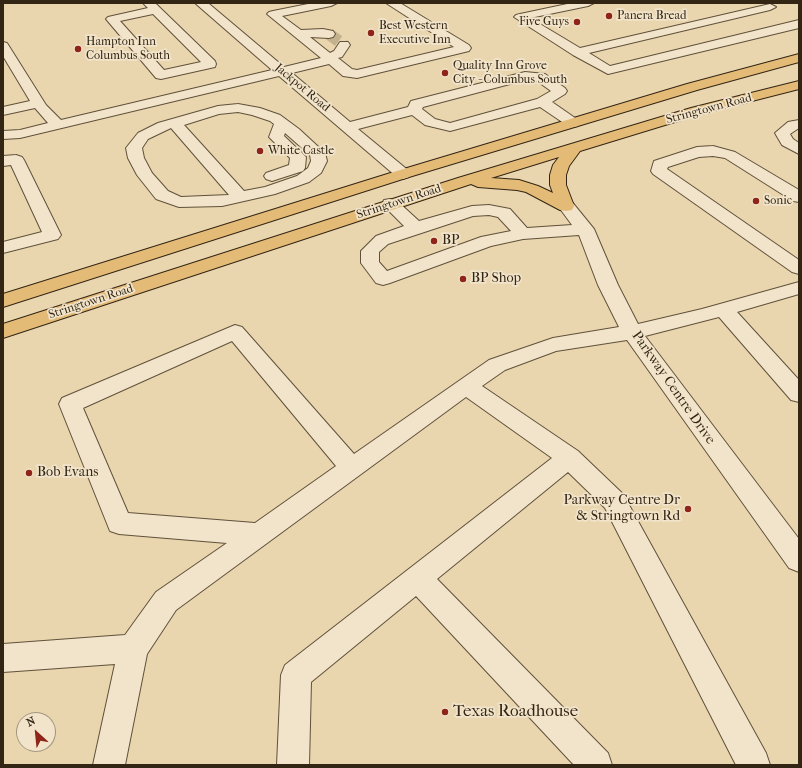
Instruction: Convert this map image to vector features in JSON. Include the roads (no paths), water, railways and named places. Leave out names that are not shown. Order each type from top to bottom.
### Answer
[{"type":"main road","name":"Stringtown Road","points":[[3,301],[403,174],[692,87],[799,58]]},
{"type":"main road","name":"Stringtown Road","points":[[3,331],[464,181],[696,111],[799,85]]},
{"type":"main road","points":[[566,206],[558,185],[558,175],[561,165],[575,147]]},
{"type":"main road","points":[[100,299],[144,271],[405,187],[403,174]]},
{"type":"main road","points":[[464,181],[519,185],[532,189],[566,206]]},
{"type":"street","name":"Jackpot Road","points":[[202,3],[403,174]]},
{"type":"street","points":[[331,3],[274,14],[328,59],[348,73],[357,74],[465,48],[392,3]]},
{"type":"street","points":[[588,3],[520,17],[608,70],[799,24]]},
{"type":"street","points":[[152,7],[210,64],[161,75],[112,19],[152,7]]},
{"type":"street","points":[[577,52],[773,9],[799,20]]},
{"type":"street","points":[[298,34],[323,32],[329,34]]},
{"type":"street","points":[[3,135],[20,134],[328,59],[338,54],[344,45]]},
{"type":"street","points":[[3,46],[38,103],[58,125]]},
{"type":"street","points":[[180,71],[218,110]]},
{"type":"street","points":[[524,76],[540,77],[560,91],[542,102],[450,127],[430,122],[415,110],[416,104],[524,76]]},
{"type":"street","points":[[542,102],[573,123]]},
{"type":"street","points":[[3,110],[38,103]]},
{"type":"street","points":[[236,193],[269,191],[303,179],[315,170],[319,162],[317,152],[282,123],[275,118],[255,111],[238,108],[218,110],[163,126],[143,136],[134,148],[136,158],[145,175],[162,195],[179,202],[222,202],[236,193],[297,168],[298,157],[276,137],[282,123]]},
{"type":"street","points":[[348,127],[415,110]]},
{"type":"street","points":[[174,123],[236,193]]},
{"type":"street","points":[[793,145],[782,133],[793,125],[799,124]]},
{"type":"street","points":[[3,151],[20,134]]},
{"type":"street","points":[[799,197],[730,155],[713,151],[697,152],[660,164],[659,171],[799,268]]},
{"type":"street","points":[[3,160],[16,160],[52,235],[3,248]]},
{"type":"street","points":[[390,204],[416,228]]},
{"type":"street","name":"Parkway Centre Drive","points":[[566,206],[585,229],[608,285],[632,332],[799,560]]},
{"type":"street","points":[[523,234],[504,213],[488,210],[472,210],[382,240],[370,251],[370,263],[383,279],[487,241],[523,234],[585,229]]},
{"type":"street","points":[[109,765],[133,649],[166,601],[497,365],[553,345],[632,332],[724,310],[799,288]]},
{"type":"street","points":[[724,310],[799,394]]},
{"type":"street","points":[[258,534],[119,523],[70,404],[235,332],[352,468]]},
{"type":"street","points":[[467,387],[568,458],[614,501],[754,765]]},
{"type":"street","points":[[293,765],[296,675],[568,458]]},
{"type":"street","points":[[417,578],[596,765]]},
{"type":"street","points":[[3,658],[133,649]]},
{"type":"tunnel","points":[[329,34],[344,45]]},
{"type":"place","name":"Panera Bread","points":[[609,16]]},
{"type":"place","name":"Five Guys","points":[[577,22]]},
{"type":"place","name":"Best Western Executive Inn","points":[[371,33]]},
{"type":"place","name":"Hampton Inn Columbus South","points":[[78,49]]},
{"type":"place","name":"Quality Inn Grove City - Columbus South","points":[[445,73]]},
{"type":"place","name":"White Castle","points":[[260,151]]},
{"type":"place","name":"Sonic","points":[[756,201]]},
{"type":"place","name":"BP","points":[[434,241]]},
{"type":"place","name":"BP Shop","points":[[463,279]]},
{"type":"place","name":"Bob Evans","points":[[29,473]]},
{"type":"place","name":"Parkway Centre Dr & Stringtown Rd","points":[[688,509]]},
{"type":"place","name":"Texas Roadhouse","points":[[445,712]]}]
